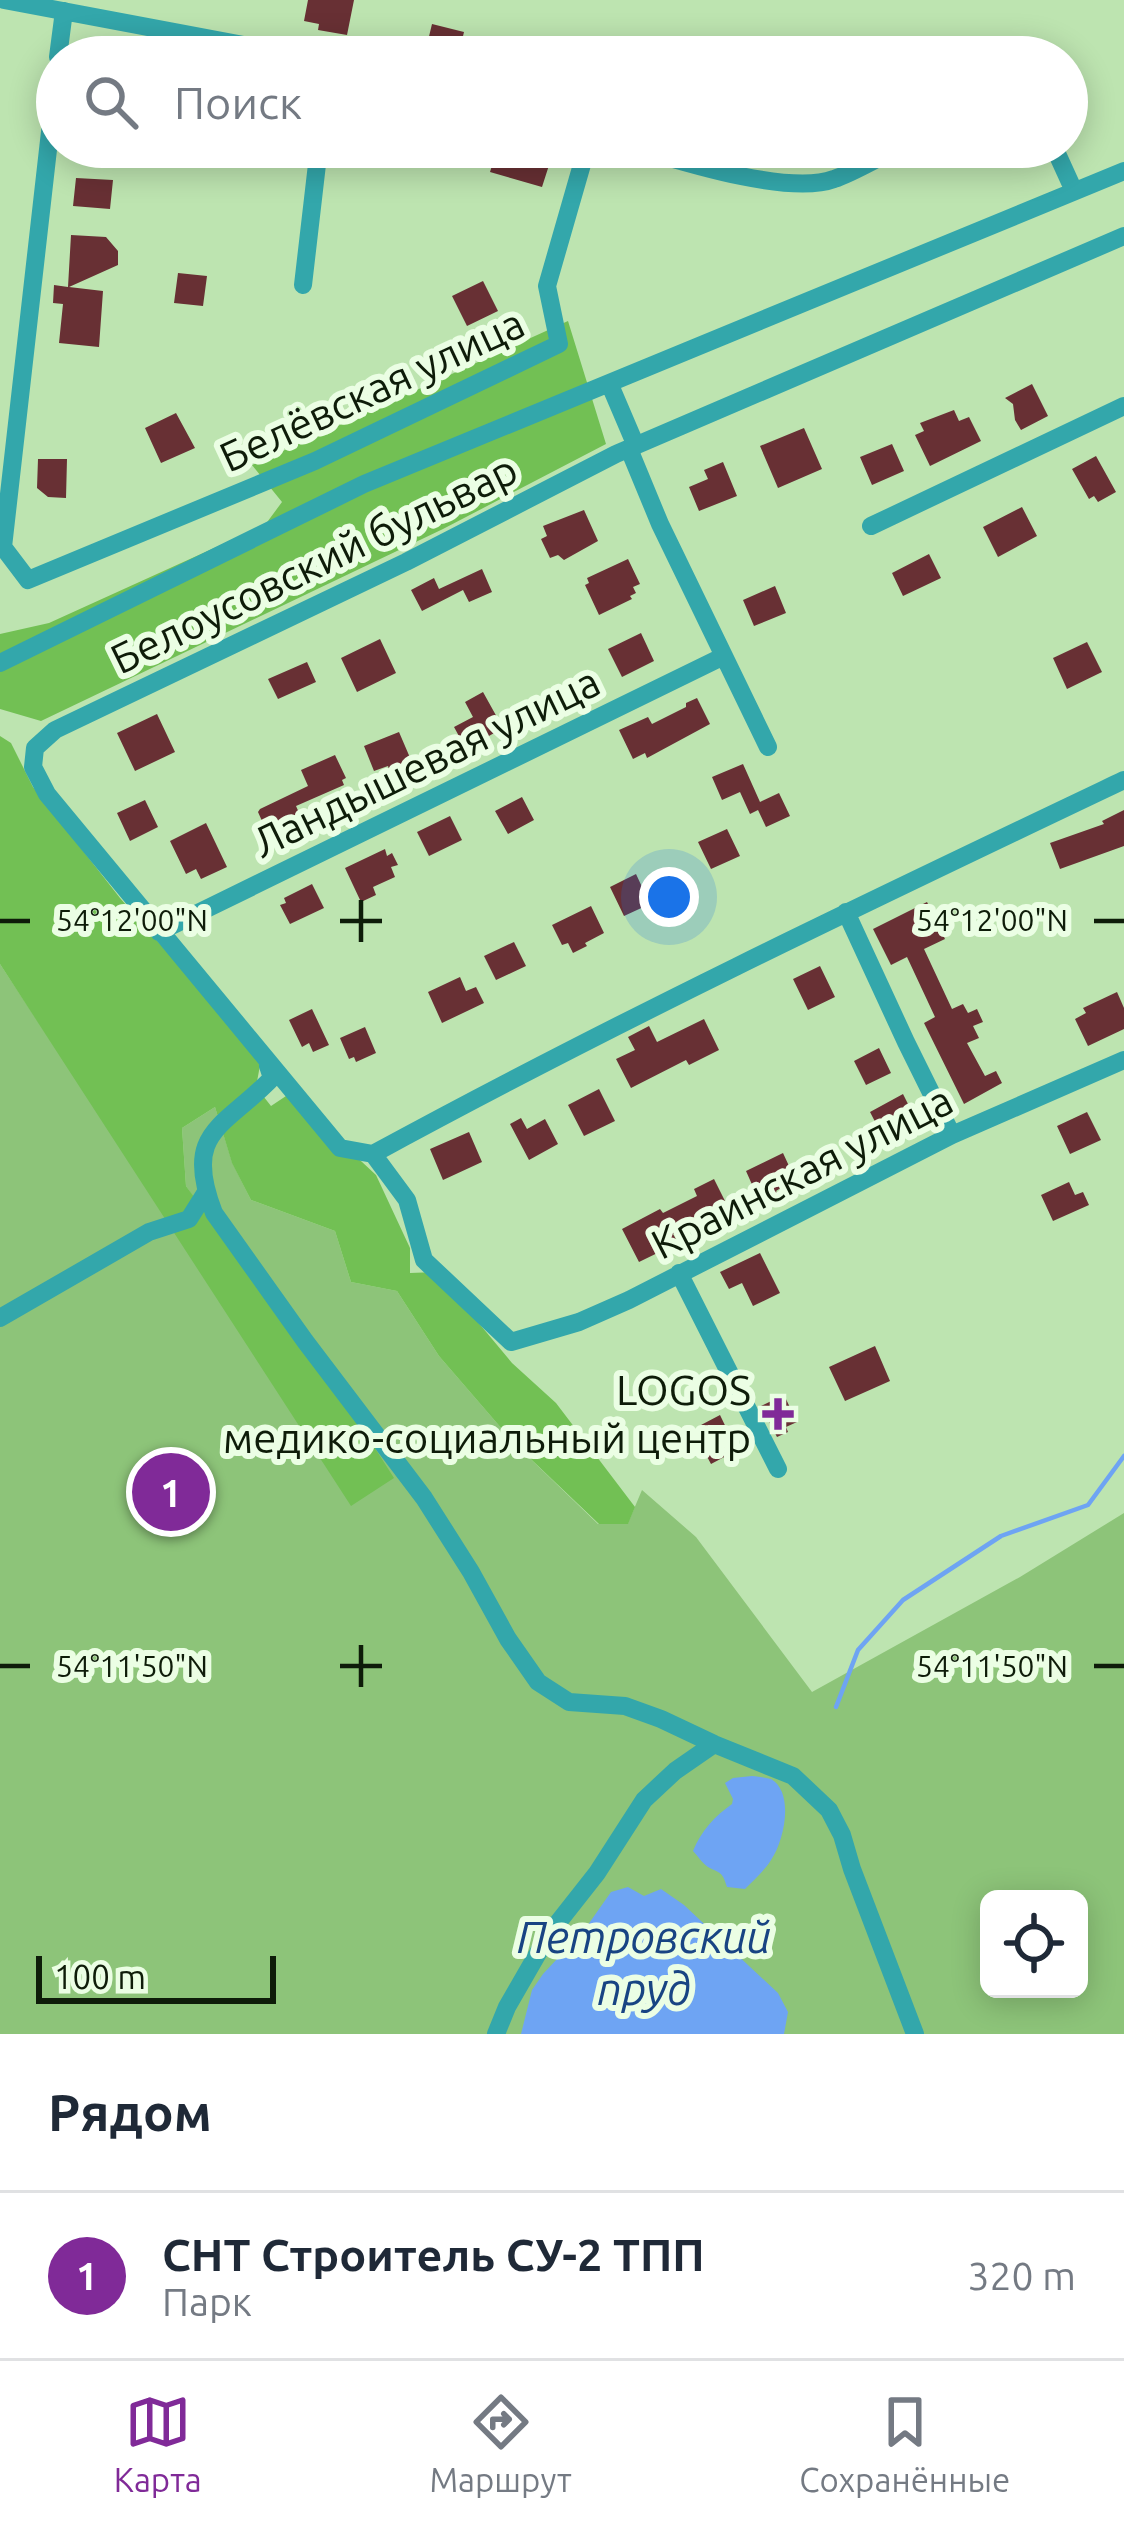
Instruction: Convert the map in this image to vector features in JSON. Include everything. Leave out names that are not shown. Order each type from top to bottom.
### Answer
[{"type":"street","points":[[4,0],[196,36]]},
{"type":"street","points":[[61,36],[64,11]]},
{"type":"street","name":"Белёвская улица","points":[[46,168],[3,548],[28,580],[315,461],[559,344],[547,286],[580,168]]},
{"type":"street","points":[[303,285],[317,168]]},
{"type":"street","points":[[712,168],[809,183],[832,180],[857,168]]},
{"type":"street","points":[[1064,168],[1074,191]]},
{"type":"street","points":[[0,663],[364,484],[1124,171]]},
{"type":"street","name":"Белоусовский бульвар","points":[[159,932],[47,794],[33,767],[35,748],[55,730],[633,447],[1124,236]]},
{"type":"street","points":[[610,385],[660,524],[768,747]]},
{"type":"street","points":[[871,526],[1124,406]]},
{"type":"street","name":"Ландышевая улица","points":[[159,932],[724,656]]},
{"type":"street","points":[[159,932],[340,1148],[374,1154],[846,912],[1124,780]]},
{"type":"street","points":[[846,912],[952,1136]]},
{"type":"street","points":[[266,1060],[272,1078],[248,1104],[222,1120],[202,1150],[206,1192],[214,1213],[424,1498],[538,1682],[568,1702],[633,1708],[793,1777],[829,1810],[915,2034]]},
{"type":"street","name":"Краинская улица","points":[[374,1154],[407,1200],[424,1260],[511,1342],[579,1322],[629,1300],[952,1136],[1124,1060]]},
{"type":"street","points":[[0,1318],[149,1232],[189,1219],[206,1192]]},
{"type":"street","points":[[679,1273],[778,1469]]},
{"type":"street","points":[[496,2034],[549,1934],[595,1876],[644,1800],[714,1744]]},
{"type":"green space","points":[[568,321],[606,444],[443,529],[41,721],[0,709],[0,634],[49,623],[265,525],[282,502],[252,465]]},
{"type":"green space","points":[[0,736],[11,743],[33,787],[120,898],[261,1060],[256,1087],[271,1106],[289,1094],[376,1175],[410,1248],[410,1273],[436,1272],[512,1363],[556,1403],[635,1507],[628,1524],[599,1524],[515,1444],[439,1356],[397,1291],[351,1282],[335,1231],[251,1200],[232,1163],[215,1107],[182,1128],[186,1186],[394,1478],[351,1506],[0,964]]},
{"type":"green space","points":[[0,964],[54,1046],[206,1216],[186,1186],[182,1128],[215,1107],[232,1162],[251,1200],[335,1231],[351,1282],[397,1291],[439,1356],[515,1444],[598,1524],[628,1523],[642,1490],[696,1537],[812,1692],[1020,1577],[1124,1513],[1124,2034],[0,2034]]},
{"type":"water","points":[[752,1776],[771,1779],[778,1786],[785,1806],[783,1830],[776,1852],[756,1879],[745,1889],[727,1887],[724,1878],[693,1851],[709,1824],[732,1804],[725,1783]]},
{"type":"water","name":"Петровский пруд","points":[[628,1887],[644,1896],[661,1889],[684,1905],[778,1993],[788,2012],[784,2034],[521,2034],[532,1990],[543,1974],[585,1929],[611,1892]]},
{"type":"building","points":[[308,0],[354,0],[347,35],[318,30],[319,24],[304,21]]},
{"type":"building","points":[[432,24],[464,32],[463,36],[429,36]]},
{"type":"building","points":[[491,168],[548,168],[542,187],[490,172]]},
{"type":"building","points":[[76,178],[113,180],[110,209],[73,206]]},
{"type":"building","points":[[71,235],[106,237],[118,251],[118,265],[69,287],[103,291],[99,347],[59,343],[63,304],[53,303],[54,285],[68,287]]},
{"type":"building","points":[[178,273],[207,276],[203,306],[174,303]]},
{"type":"building","points":[[483,281],[498,311],[467,326],[452,296]]},
{"type":"building","points":[[1032,384],[1048,416],[1021,430],[1013,404],[1005,398]]},
{"type":"building","points":[[954,410],[959,421],[969,417],[981,441],[930,466],[915,435],[924,431],[920,423]]},
{"type":"building","points":[[176,413],[195,448],[161,463],[145,428]]},
{"type":"building","points":[[804,428],[822,469],[778,488],[760,446]]},
{"type":"building","points":[[892,444],[904,471],[872,485],[860,457]]},
{"type":"building","points":[[1096,456],[1116,492],[1098,502],[1094,496],[1089,499],[1072,469]]},
{"type":"building","points":[[38,459],[67,459],[66,498],[48,497],[37,488]]},
{"type":"building","points":[[723,462],[737,496],[699,511],[689,487],[708,479],[704,470]]},
{"type":"building","points":[[1022,507],[1037,536],[998,557],[983,527]]},
{"type":"building","points":[[584,510],[598,541],[564,560],[558,555],[550,558],[541,539],[547,536],[543,526]]},
{"type":"building","points":[[929,554],[941,578],[903,596],[892,573]]},
{"type":"building","points":[[628,559],[640,584],[633,587],[636,593],[599,615],[585,585],[587,578]]},
{"type":"building","points":[[482,569],[492,592],[469,602],[463,590],[422,611],[411,590],[434,578],[439,589]]},
{"type":"building","points":[[775,586],[786,613],[754,626],[743,600]]},
{"type":"building","points":[[641,633],[654,661],[622,677],[608,649]]},
{"type":"building","points":[[380,639],[396,673],[357,692],[341,658]]},
{"type":"building","points":[[1087,642],[1102,672],[1067,689],[1053,658]]},
{"type":"building","points":[[307,662],[316,682],[278,699],[268,679]]},
{"type":"building","points":[[483,692],[503,728],[466,749],[454,727],[473,717],[465,702]]},
{"type":"building","points":[[697,698],[710,724],[647,758],[645,753],[633,759],[619,730],[648,717],[652,724]]},
{"type":"building","points":[[157,714],[175,752],[135,771],[117,733]]},
{"type":"building","points":[[399,732],[411,760],[374,771],[364,746]]},
{"type":"building","points":[[335,755],[346,778],[344,785],[296,806],[300,815],[272,831],[266,819],[262,821],[260,809],[308,786],[301,770]]},
{"type":"building","points":[[743,764],[760,802],[779,793],[790,816],[766,827],[758,810],[750,814],[740,792],[722,800],[712,777]]},
{"type":"building","points":[[522,797],[534,820],[508,834],[495,811]]},
{"type":"building","points":[[145,800],[158,827],[130,841],[117,813]]},
{"type":"building","points":[[1124,810],[1124,846],[1060,869],[1050,843],[1104,824],[1102,821]]},
{"type":"building","points":[[450,816],[462,840],[429,856],[417,832]]},
{"type":"building","points":[[206,823],[227,867],[201,879],[196,869],[186,874],[170,841]]},
{"type":"building","points":[[727,829],[740,856],[711,869],[698,842]]},
{"type":"building","points":[[385,849],[398,865],[391,867],[395,877],[373,887],[376,895],[361,902],[345,868]]},
{"type":"building","points":[[636,874],[650,904],[624,916],[610,887]]},
{"type":"building","points":[[312,884],[324,908],[290,924],[280,905],[286,903],[284,898]]},
{"type":"building","points":[[927,902],[945,939],[924,949],[952,1009],[963,1004],[968,1013],[977,1009],[983,1022],[973,1026],[979,1038],[967,1043],[985,1076],[996,1071],[1002,1083],[964,1104],[924,1023],[935,1017],[907,957],[891,965],[873,929]]},
{"type":"building","points":[[591,906],[604,933],[573,953],[568,943],[562,945],[552,925]]},
{"type":"building","points":[[514,942],[526,966],[496,980],[484,956]]},
{"type":"building","points":[[820,966],[835,997],[808,1010],[793,979]]},
{"type":"building","points":[[460,977],[466,991],[476,987],[484,1003],[442,1023],[428,992]]},
{"type":"building","points":[[1117,992],[1124,1008],[1124,1029],[1088,1046],[1075,1019],[1086,1013],[1083,1008]]},
{"type":"building","points":[[312,1009],[329,1045],[313,1052],[309,1043],[302,1047],[289,1020]]},
{"type":"building","points":[[704,1019],[719,1050],[689,1065],[686,1060],[631,1088],[616,1059],[635,1050],[628,1037],[649,1026],[657,1042]]},
{"type":"building","points":[[365,1027],[376,1053],[356,1062],[354,1057],[349,1059],[340,1038]]},
{"type":"building","points":[[879,1048],[891,1073],[866,1085],[854,1061]]},
{"type":"building","points":[[599,1089],[615,1121],[584,1136],[568,1105]]},
{"type":"building","points":[[903,1094],[918,1124],[885,1141],[870,1112]]},
{"type":"building","points":[[1087,1112],[1101,1140],[1070,1154],[1057,1126]]},
{"type":"building","points":[[521,1118],[527,1129],[545,1119],[558,1144],[529,1160],[510,1124]]},
{"type":"building","points":[[469,1132],[482,1162],[443,1180],[430,1149]]},
{"type":"building","points":[[783,1153],[795,1179],[766,1202],[763,1196],[758,1198],[746,1171]]},
{"type":"building","points":[[714,1179],[728,1207],[673,1234],[678,1243],[639,1262],[622,1229],[697,1196],[694,1189]]},
{"type":"building","points":[[1069,1182],[1075,1195],[1083,1192],[1089,1205],[1053,1221],[1041,1195]]},
{"type":"building","points":[[760,1253],[780,1293],[753,1306],[742,1283],[729,1289],[720,1272]]},
{"type":"building","points":[[875,1346],[890,1381],[845,1401],[829,1367]]},
{"type":"building","name":"LOGOS медико-социальный центр","points":[[784,1395],[797,1422],[777,1437],[761,1406]]},
{"type":"building","points":[[720,1415],[734,1444],[725,1448],[728,1455],[711,1464],[695,1434]]},
{"type":"waterway","points":[[836,1707],[858,1650],[903,1600],[1001,1536],[1088,1505],[1124,1456]]},
{"type":"place","name":"LOGOS медико-социальный центр","points":[[778,1414]]},
{"type":"place","name":"СНТ Строитель СУ-2 ТПП","points":[[171,1492]]}]
